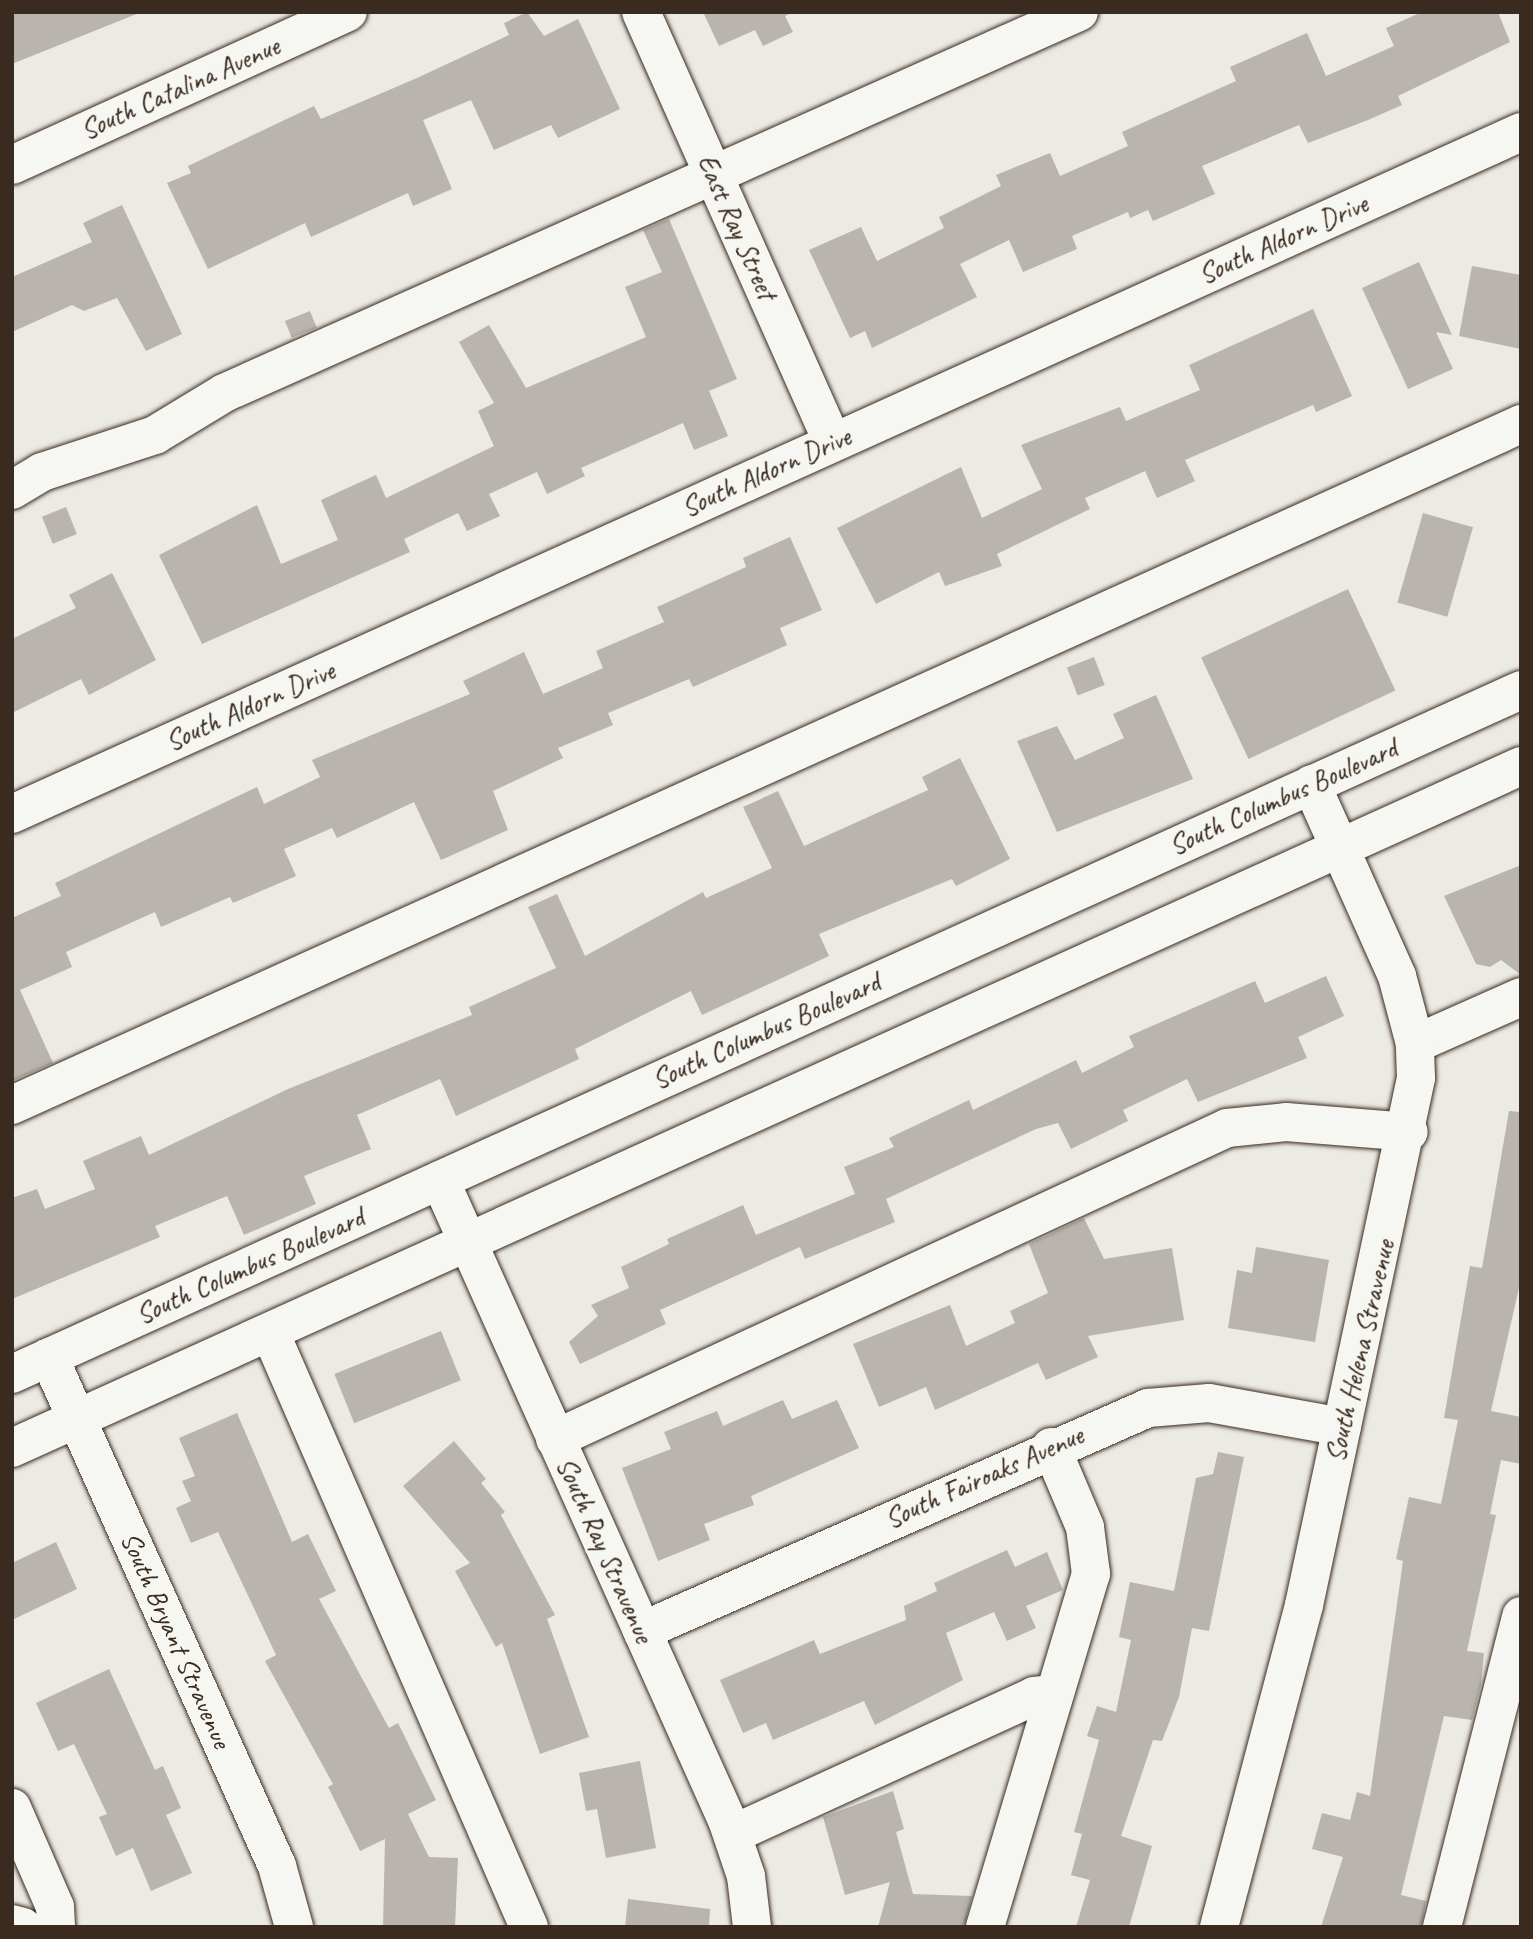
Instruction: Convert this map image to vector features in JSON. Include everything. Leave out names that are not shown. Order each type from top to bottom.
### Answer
[{"type":"street","name":"South Catalina Avenue","points":[[12,165],[348,12]]},
{"type":"street","name":"East Ray Street","points":[[641,12],[832,442]]},
{"type":"street","points":[[12,490],[42,472],[155,435],[224,393],[1079,12]]},
{"type":"street","name":"South Aldorn Drive","points":[[12,814],[1521,132]]},
{"type":"street","points":[[12,1105],[1521,424]]},
{"type":"street","name":"South Columbus Boulevard","points":[[12,1374],[1521,690]]},
{"type":"street","points":[[12,1448],[1521,766]]},
{"type":"street","name":"South Helena Stravenue","points":[[1219,1927],[1273,1732],[1409,1132],[1415,1044],[1397,976],[1311,784]]},
{"type":"street","points":[[1415,1044],[1521,997]]},
{"type":"street","points":[[555,1439],[1227,1128],[1286,1122],[1409,1132]]},
{"type":"street","name":"South Ray Stravenue","points":[[440,1180],[733,1834],[752,1927]]},
{"type":"street","points":[[270,1332],[529,1927]]},
{"type":"street","name":"South Bryant Stravenue","points":[[49,1357],[277,1866],[294,1927]]},
{"type":"street","name":"South Fairoaks Avenue","points":[[642,1631],[1120,1416],[1179,1403],[1239,1406],[1342,1427]]},
{"type":"street","points":[[985,1927],[1091,1574],[1085,1527],[1051,1447]]},
{"type":"street","points":[[1442,1927],[1521,1616]]},
{"type":"street","points":[[733,1834],[1034,1696],[1054,1694]]},
{"type":"street","points":[[12,1808],[55,1907],[56,1927]]},
{"type":"street","points":[[12,1924],[23,1927]]},
{"type":"building","points":[[12,12],[139,12],[139,13],[12,64]]},
{"type":"building","points":[[527,12],[544,36],[578,19],[620,109],[558,138],[551,125],[494,150],[471,100],[423,120],[452,189],[413,206],[408,193],[311,237],[305,223],[208,269],[167,183],[191,173],[188,166],[314,106],[321,119],[417,78],[509,35],[504,23]]},
{"type":"building","points":[[703,12],[793,12],[785,16],[793,32],[763,46],[755,30],[719,46]]},
{"type":"building","points":[[1422,12],[1498,12],[1510,42],[1398,96],[1402,105],[1368,120],[1308,143],[1299,125],[1202,166],[1215,194],[1153,221],[1148,210],[1130,218],[1128,212],[1072,236],[1077,249],[1023,272],[1009,240],[960,264],[977,297],[872,348],[865,331],[850,338],[809,250],[861,227],[877,261],[944,228],[939,217],[1001,186],[996,175],[1050,153],[1060,176],[1128,146],[1122,132],[1236,81],[1230,67],[1307,33],[1326,76],[1394,46],[1386,28]]},
{"type":"building","points":[[122,205],[182,334],[146,351],[117,298],[84,311],[72,305],[12,332],[12,277],[92,242],[83,223]]},
{"type":"building","points":[[669,219],[737,379],[709,391],[728,436],[694,450],[683,423],[581,468],[585,476],[547,494],[537,472],[489,494],[500,516],[467,531],[458,513],[404,539],[410,552],[202,644],[159,555],[257,505],[281,564],[338,540],[321,500],[376,475],[386,498],[494,446],[478,411],[494,403],[459,342],[489,325],[526,388],[646,337],[625,287],[662,272],[643,230]]},
{"type":"building","points":[[1419,262],[1452,335],[1436,332],[1453,369],[1408,389],[1362,288]]},
{"type":"building","points":[[1472,266],[1521,275],[1521,349],[1459,336]]},
{"type":"building","points":[[1313,309],[1352,396],[1316,412],[1313,405],[1185,460],[1195,481],[1157,498],[1145,471],[1085,498],[1090,509],[997,554],[1002,566],[945,586],[939,572],[876,604],[837,528],[961,467],[982,518],[1042,489],[1021,445],[1120,407],[1126,421],[1200,390],[1189,365]]},
{"type":"building","points":[[310,311],[317,328],[292,338],[285,321]]},
{"type":"building","points":[[66,507],[77,534],[53,544],[42,517]]},
{"type":"building","points":[[1423,513],[1473,527],[1447,617],[1397,602]]},
{"type":"building","points":[[790,537],[822,610],[780,628],[787,645],[693,687],[689,679],[608,713],[613,725],[558,748],[563,758],[493,791],[508,830],[441,860],[414,802],[337,838],[332,828],[284,849],[296,876],[233,903],[230,897],[161,927],[155,912],[66,952],[72,967],[20,990],[53,1063],[12,1081],[12,918],[61,896],[55,883],[257,787],[264,804],[320,777],[312,760],[470,694],[463,681],[524,652],[543,694],[603,668],[596,651],[664,622],[657,607],[746,567],[743,558]]},
{"type":"building","points":[[112,573],[156,660],[89,695],[81,679],[12,713],[12,639],[76,608],[69,595]]},
{"type":"building","points":[[1348,589],[1395,691],[1249,759],[1201,657]]},
{"type":"building","points":[[1094,657],[1105,685],[1078,695],[1067,667]]},
{"type":"building","points":[[1156,695],[1193,779],[1057,832],[1017,741],[1057,726],[1075,760],[1124,738],[1113,714]]},
{"type":"building","points":[[960,758],[1010,859],[956,886],[952,879],[819,934],[829,956],[702,1015],[691,991],[575,1049],[579,1059],[456,1116],[440,1079],[357,1115],[371,1149],[304,1176],[316,1204],[244,1235],[227,1196],[155,1226],[160,1237],[12,1299],[12,1198],[37,1189],[45,1209],[95,1189],[83,1161],[141,1136],[149,1155],[288,1089],[472,1015],[469,1007],[556,968],[528,907],[557,894],[585,956],[703,892],[706,898],[772,868],[743,807],[778,791],[804,846],[928,790],[922,777]]},
{"type":"building","points":[[1521,865],[1521,975],[1501,960],[1490,967],[1476,964],[1444,896]]},
{"type":"building","points":[[1326,976],[1344,1016],[1298,1037],[1307,1058],[1198,1102],[1187,1079],[1123,1110],[1128,1121],[1071,1149],[1058,1123],[1036,1129],[886,1199],[895,1222],[805,1259],[800,1247],[660,1310],[666,1324],[580,1364],[569,1342],[598,1316],[591,1305],[629,1288],[621,1267],[669,1244],[667,1239],[743,1205],[756,1235],[855,1194],[844,1167],[894,1147],[889,1138],[969,1100],[973,1110],[1076,1060],[1082,1073],[1134,1047],[1129,1036],[1255,981],[1265,1003]]},
{"type":"building","points":[[1509,1111],[1521,1112],[1521,1279],[1491,1411],[1521,1417],[1521,1464],[1501,1460],[1490,1514],[1496,1515],[1467,1651],[1484,1653],[1481,1684],[1472,1720],[1444,1716],[1401,1895],[1426,1901],[1421,1927],[1321,1927],[1343,1857],[1312,1849],[1322,1813],[1350,1820],[1357,1792],[1370,1796],[1403,1561],[1396,1559],[1409,1497],[1441,1504],[1458,1420],[1444,1418],[1470,1266],[1482,1268]]},
{"type":"building","points":[[1084,1218],[1104,1259],[1172,1248],[1184,1320],[1088,1336],[1098,1357],[1046,1380],[1038,1363],[935,1410],[926,1387],[879,1407],[853,1344],[950,1305],[966,1346],[1015,1323],[1010,1311],[1048,1293],[1029,1244]]},
{"type":"building","points":[[1256,1247],[1329,1260],[1315,1342],[1228,1328],[1237,1270],[1252,1273]]},
{"type":"building","points":[[441,1331],[461,1380],[354,1423],[334,1374]]},
{"type":"building","points":[[783,1400],[792,1419],[837,1400],[859,1448],[751,1496],[754,1505],[704,1524],[710,1540],[658,1561],[622,1468],[671,1449],[664,1432],[717,1411],[723,1426]]},
{"type":"building","points":[[237,1413],[292,1542],[308,1534],[336,1591],[319,1599],[389,1728],[398,1723],[436,1800],[408,1814],[429,1857],[458,1858],[455,1927],[383,1927],[385,1839],[360,1851],[328,1787],[333,1784],[265,1661],[276,1655],[218,1532],[191,1543],[176,1508],[191,1501],[182,1481],[195,1476],[179,1438]]},
{"type":"building","points":[[454,1441],[486,1479],[481,1483],[505,1512],[501,1515],[555,1615],[547,1619],[589,1737],[540,1754],[502,1643],[496,1647],[455,1571],[470,1563],[403,1486]]},
{"type":"building","points":[[1218,1452],[1244,1457],[1209,1631],[1192,1628],[1179,1697],[1162,1741],[1153,1740],[1121,1836],[1152,1846],[1129,1927],[1076,1927],[1090,1880],[1071,1875],[1082,1834],[1074,1832],[1099,1740],[1087,1736],[1097,1706],[1116,1712],[1131,1640],[1119,1637],[1130,1582],[1174,1591],[1196,1478],[1213,1474]]},
{"type":"building","points":[[56,1542],[77,1589],[12,1620],[12,1563]]},
{"type":"building","points":[[1007,1550],[1015,1567],[1047,1552],[1063,1590],[1026,1606],[1036,1628],[1007,1641],[994,1612],[946,1633],[963,1680],[875,1725],[864,1701],[773,1740],[766,1723],[743,1733],[720,1680],[814,1640],[820,1654],[906,1620],[904,1606],[937,1591],[934,1583]]},
{"type":"building","points":[[109,1669],[155,1770],[163,1766],[181,1808],[166,1815],[192,1873],[151,1891],[133,1848],[116,1856],[99,1817],[107,1814],[74,1744],[58,1751],[36,1703]]},
{"type":"building","points":[[640,1761],[656,1848],[606,1858],[597,1809],[586,1811],[579,1773]]},
{"type":"building","points":[[893,1791],[904,1829],[896,1832],[913,1894],[972,1896],[964,1927],[878,1927],[890,1882],[845,1895],[823,1817]]},
{"type":"building","points":[[628,1899],[710,1909],[709,1927],[625,1927]]}]
